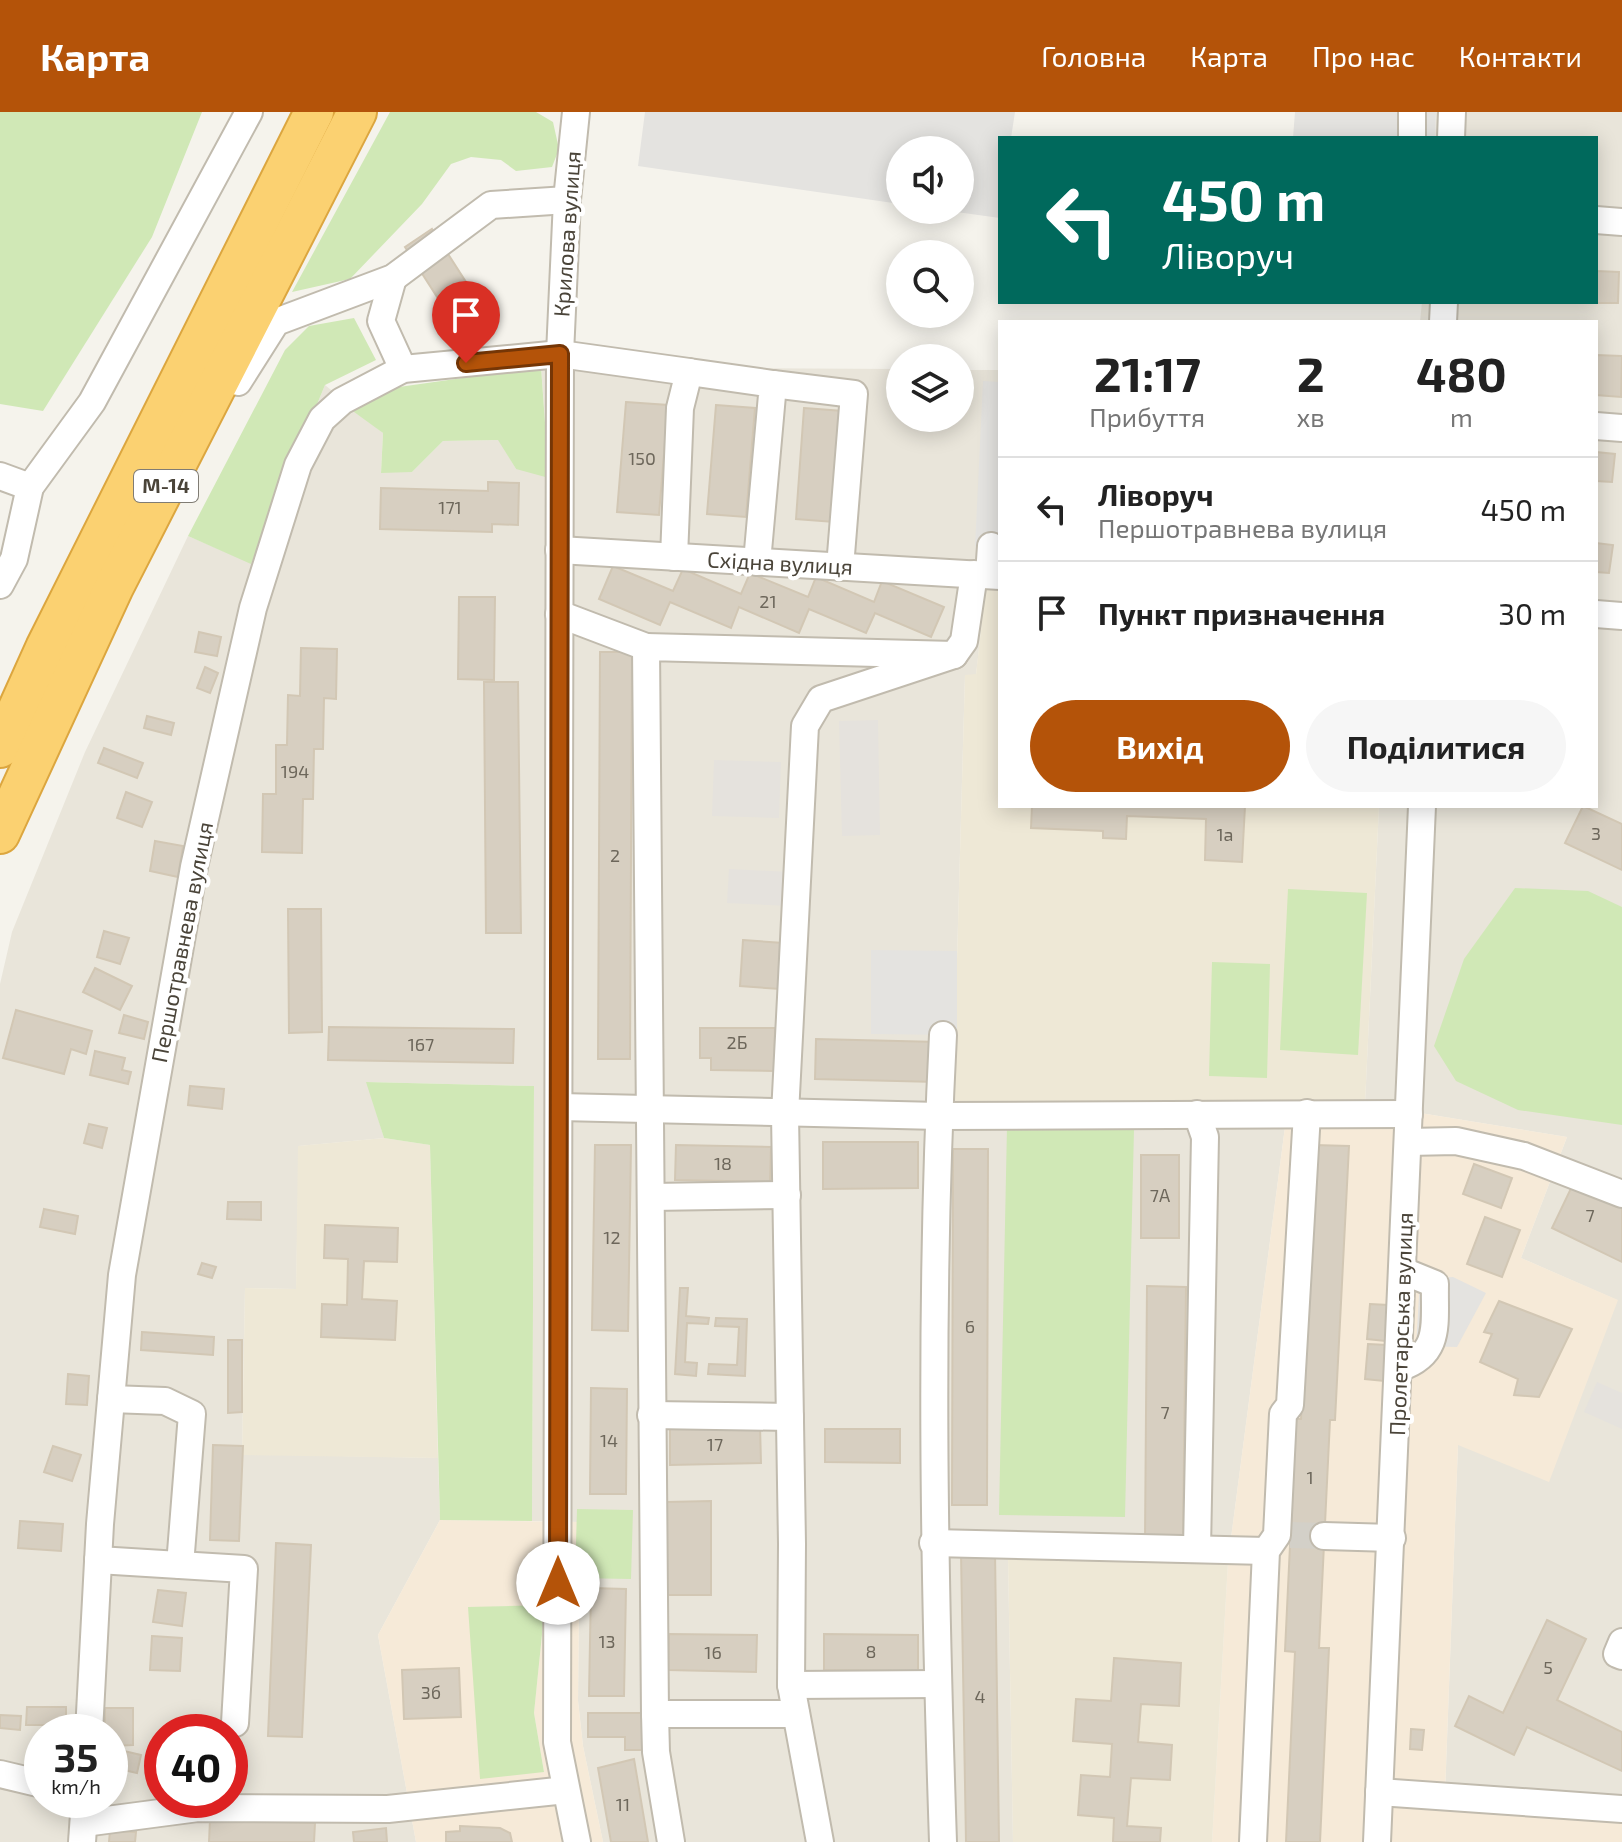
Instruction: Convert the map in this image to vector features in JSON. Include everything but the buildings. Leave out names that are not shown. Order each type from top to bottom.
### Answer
[{"type":"highway","name":"М-14","points":[[0,748],[45,648],[314,112]]},
{"type":"highway","points":[[349,128],[366,112]]},
{"type":"highway","name":"М-14","points":[[0,834],[146,524],[349,128]]},
{"type":"street","points":[[0,585],[14,559],[30,487],[92,402],[249,112]]},
{"type":"street","points":[[1412,112],[1412,136]]},
{"type":"street","points":[[1451,136],[1452,112]]},
{"type":"street","name":"Крилова вулиця","points":[[574,113],[560,354],[557,1742],[577,1842]]},
{"type":"street","points":[[146,524],[183,488],[248,363],[276,322],[393,278],[491,205],[567,200]]},
{"type":"street","points":[[1598,220],[1622,222]]},
{"type":"street","points":[[393,278],[381,321],[403,369]]},
{"type":"street","name":"Першотравнева вулиця","points":[[90,1714],[98,1560],[122,1275],[194,867],[253,608],[298,465],[322,419],[342,401],[403,369],[560,354],[854,394],[840,567]]},
{"type":"street","points":[[674,557],[680,408],[689,372]]},
{"type":"street","points":[[757,562],[773,384]]},
{"type":"street","points":[[1598,426],[1622,428]]},
{"type":"street","points":[[0,476],[30,487]]},
{"type":"street","points":[[820,1842],[791,1685],[785,1114],[805,726],[821,699],[954,655],[964,641],[987,575],[991,546]]},
{"type":"street","name":"Східна вулиця","points":[[559,550],[987,575]]},
{"type":"street","points":[[559,614],[646,647],[954,655]]},
{"type":"street","points":[[1598,614],[1622,616]]},
{"type":"street","points":[[646,647],[655,1714],[656,1752],[671,1842]]},
{"type":"street","name":"Пролетарська вулиця","points":[[1377,1842],[1422,808]]},
{"type":"street","points":[[943,1035],[939,1116],[933,1543],[943,1842]]},
{"type":"street","points":[[560,1107],[651,1112],[939,1116],[1409,1114]]},
{"type":"street","points":[[1253,1842],[1278,1540],[1283,1414],[1290,1405],[1307,1113]]},
{"type":"street","points":[[1197,1114],[1205,1137],[1197,1549]]},
{"type":"street","points":[[1408,1142],[1456,1141],[1524,1156],[1622,1194]]},
{"type":"street","points":[[651,1197],[787,1195]]},
{"type":"street","points":[[111,1399],[165,1401],[192,1414],[180,1565]]},
{"type":"street","points":[[651,1415],[790,1417]]},
{"type":"street","points":[[1324,1536],[1392,1538]]},
{"type":"street","points":[[933,1543],[1197,1549],[1278,1540]]},
{"type":"street","points":[[98,1560],[244,1569],[236,1714]]},
{"type":"street","points":[[1622,1642],[1617,1654],[1622,1656]]},
{"type":"street","points":[[791,1685],[938,1684]]},
{"type":"street","points":[[655,1714],[796,1714]]},
{"type":"street","points":[[0,1774],[24,1780]]},
{"type":"street","points":[[84,1822],[198,1808],[388,1809],[566,1790]]},
{"type":"street","points":[[1379,1792],[1622,1809]]},
{"type":"shaded area","points":[[645,112],[1015,112],[1011,136],[998,136],[998,218],[974,214],[974,136],[886,136],[886,202],[638,166]]},
{"type":"shaded area","points":[[1295,112],[1436,112],[1435,136],[1293,136]]},
{"type":"shaded area","points":[[1436,112],[1622,112],[1622,1809],[1445,1795],[1458,1445],[1617,1300],[1521,1258],[1567,1137],[1365,1104],[1379,808],[1598,808],[1598,320],[1420,320],[1422,304],[1598,304],[1598,136],[1435,136]]},
{"type":"shaded area","points":[[541,367],[886,369],[886,432],[974,432],[974,370],[998,370],[998,586],[986,586],[976,675],[965,675],[953,1101],[1288,1104],[1228,1561],[1008,1558],[1013,1842],[603,1842],[583,1746],[578,1701],[580,1522],[532,1521],[534,1086],[367,1082],[384,1138],[299,1146],[296,1289],[245,1288],[242,1454],[438,1458],[440,1520],[378,1635],[416,1842],[0,1842],[0,984],[12,932],[85,752],[188,536],[251,563],[325,385],[383,433],[381,472],[412,472],[443,441],[499,440],[516,469],[547,445]]},
{"type":"shaded area","points":[[983,381],[998,382],[998,547],[975,546]]},
{"type":"shaded area","points":[[986,585],[998,586],[998,808],[1379,808],[1365,1104],[953,1102],[965,675],[976,674]]},
{"type":"shaded area","points":[[878,720],[880,835],[842,836],[839,721]]},
{"type":"shaded area","points":[[714,760],[781,762],[779,818],[712,816]]},
{"type":"shaded area","points":[[729,869],[790,872],[789,906],[727,903]]},
{"type":"shaded area","points":[[871,950],[957,951],[957,1035],[871,1034]]},
{"type":"shaded area","points":[[1288,1104],[1365,1104],[1567,1137],[1521,1258],[1618,1300],[1549,1482],[1458,1445],[1445,1794],[1622,1809],[1622,1842],[1212,1842],[1228,1561]]},
{"type":"shaded area","points":[[384,1138],[430,1145],[438,1458],[242,1455],[245,1288],[296,1289],[298,1146]]},
{"type":"shaded area","points":[[1453,1277],[1486,1293],[1457,1347],[1416,1346],[1420,1279]]},
{"type":"shaded area","points":[[1597,1382],[1622,1393],[1622,1429],[1584,1412]]},
{"type":"shaded area","points":[[440,1520],[580,1522],[578,1701],[583,1746],[603,1842],[416,1842],[378,1635]],"holes":[[[545,1605],[534,1713],[544,1772],[468,1608]]]},
{"type":"shaded area","points":[[1008,1557],[1228,1561],[1212,1842],[1013,1842]]},
{"type":"green space","points":[[0,112],[202,112],[152,237],[43,411],[0,404]]},
{"type":"green space","points":[[390,112],[536,112],[553,122],[559,149],[552,167],[516,171],[501,160],[471,157],[451,164],[422,204],[350,279],[292,292]]},
{"type":"green space","points":[[354,318],[376,360],[325,385],[251,564],[188,536],[285,350],[309,326]]},
{"type":"green space","points":[[541,367],[549,478],[516,469],[498,440],[443,441],[412,472],[381,473],[383,433],[350,409],[399,387]]},
{"type":"green space","points":[[1515,888],[1588,891],[1622,907],[1622,1125],[1518,1110],[1456,1081],[1434,1046],[1464,959]]},
{"type":"green space","points":[[1288,889],[1367,893],[1358,1055],[1280,1050]]},
{"type":"green space","points":[[1212,962],[1270,964],[1267,1078],[1209,1076]]},
{"type":"green space","points":[[366,1082],[534,1086],[532,1521],[440,1520],[430,1145],[384,1138]]},
{"type":"green space","points":[[1007,1127],[1134,1129],[1125,1517],[999,1515]]},
{"type":"green space","points":[[577,1509],[633,1510],[631,1579],[575,1578]]},
{"type":"green space","points":[[545,1605],[534,1713],[544,1772],[480,1779],[468,1607]]},
{"type":"tunnel","points":[[1290,1535],[1324,1536]]},
{"type":"route","points":[[466,363],[560,354],[558,1583]]}]
